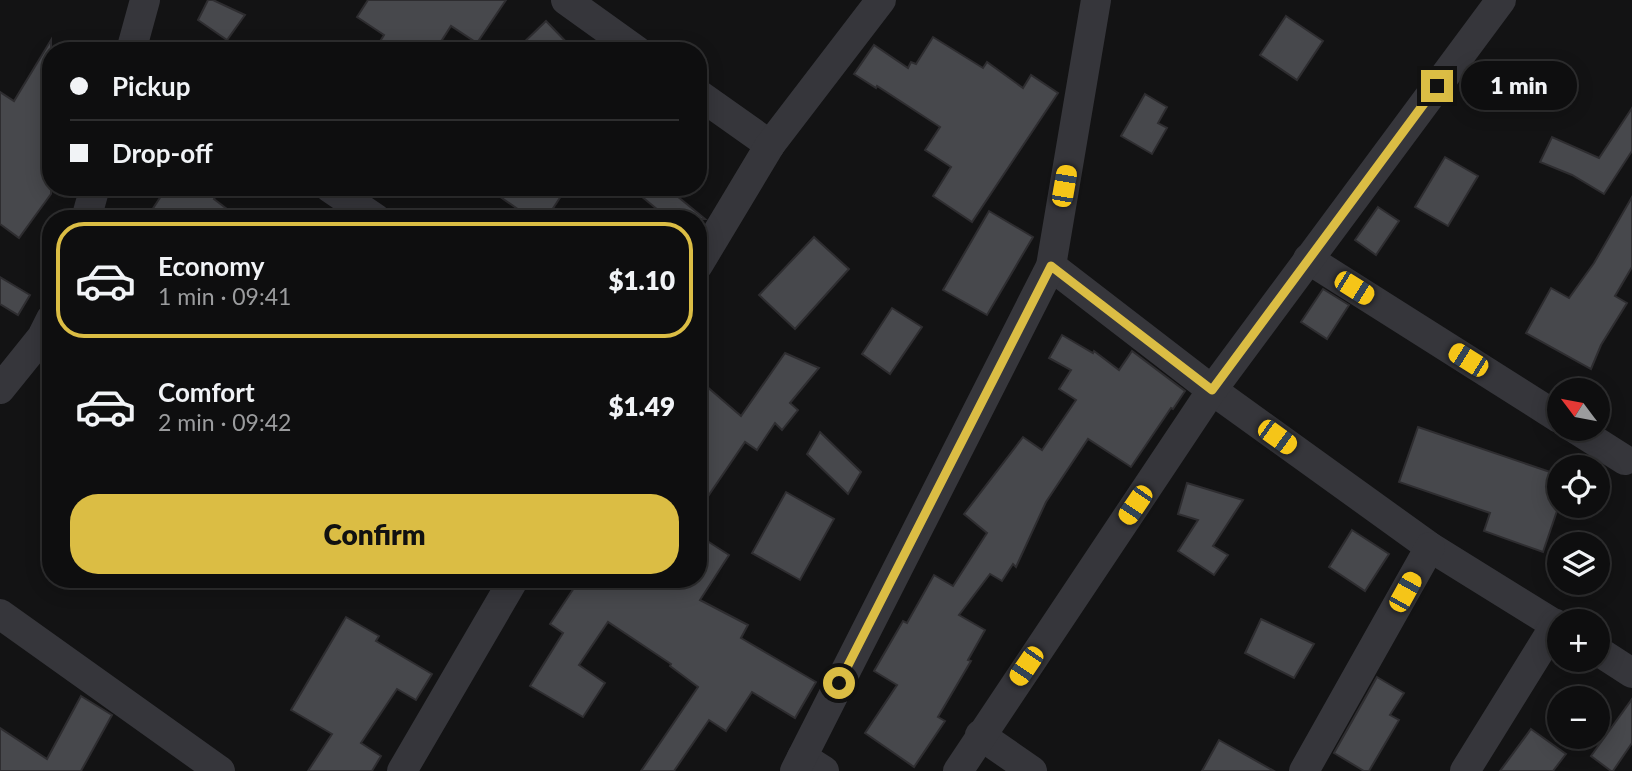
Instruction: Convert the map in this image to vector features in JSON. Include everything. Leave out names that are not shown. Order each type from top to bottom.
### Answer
[{"type":"street","points":[[133,42],[145,0]]},
{"type":"street","points":[[566,0],[624,42]]},
{"type":"street","points":[[707,250],[770,145],[881,0]]},
{"type":"street","points":[[807,766],[1051,266],[1096,0]]},
{"type":"street","points":[[958,771],[1212,390],[1501,0]]},
{"type":"street","points":[[707,100],[770,145]]},
{"type":"street","points":[[342,196],[363,210]]},
{"type":"street","points":[[1308,259],[1547,410]]},
{"type":"street","points":[[1051,266],[1212,390],[1430,547],[1547,619]]},
{"type":"street","points":[[0,389],[42,337]]},
{"type":"street","points":[[1599,441],[1630,457]]},
{"type":"street","points":[[1304,771],[1430,547]]},
{"type":"street","points":[[402,771],[509,588]]},
{"type":"street","points":[[0,614],[220,771]]},
{"type":"street","points":[[1465,771],[1547,643]]},
{"type":"street","points":[[1610,659],[1632,673]]},
{"type":"street","points":[[980,735],[1032,771]]},
{"type":"building","points":[[208,0],[245,15],[227,40],[198,20]]},
{"type":"building","points":[[368,0],[506,0],[478,42],[451,26],[441,42],[380,42],[384,35],[357,17]]},
{"type":"building","points":[[1286,16],[1323,41],[1297,80],[1260,55]]},
{"type":"building","points":[[546,21],[566,42],[524,42]]},
{"type":"building","points":[[933,37],[983,68],[987,62],[1023,88],[1031,75],[1058,93],[972,222],[933,196],[951,167],[925,150],[940,127],[854,74],[874,45],[908,68],[911,62],[916,64]]},
{"type":"building","points":[[42,55],[42,196],[50,196],[19,238],[0,224],[0,92],[14,101]]},
{"type":"building","points":[[1145,94],[1167,107],[1158,123],[1167,128],[1152,154],[1121,136]]},
{"type":"building","points":[[1632,108],[1632,151],[1604,194],[1572,175],[1540,162],[1552,137],[1599,158]]},
{"type":"building","points":[[1445,157],[1478,176],[1448,226],[1415,207]]},
{"type":"building","points":[[161,196],[216,196],[214,199],[228,210],[152,210]]},
{"type":"building","points":[[499,196],[561,196],[552,210],[519,210]]},
{"type":"building","points":[[641,196],[677,196],[694,210],[658,210]]},
{"type":"building","points":[[1632,197],[1632,267],[1615,296],[1627,303],[1601,345],[1591,369],[1526,333],[1551,288],[1569,298],[1594,263]]},
{"type":"building","points":[[1378,207],[1399,221],[1376,255],[1355,240]]},
{"type":"building","points":[[989,211],[1033,237],[987,315],[943,290]]},
{"type":"building","points":[[814,237],[849,269],[795,329],[759,295]]},
{"type":"building","points":[[0,277],[30,295],[18,315],[0,304]]},
{"type":"building","points":[[1323,289],[1349,305],[1327,339],[1301,322]]},
{"type":"building","points":[[892,308],[922,327],[890,374],[862,354]]},
{"type":"building","points":[[1062,335],[1093,353],[1094,351],[1119,370],[1132,351],[1185,391],[1131,467],[1088,439],[1046,502],[1016,567],[1013,564],[1002,581],[990,574],[959,615],[985,630],[968,660],[971,661],[938,717],[945,721],[914,767],[865,733],[897,685],[874,671],[903,621],[907,623],[934,575],[953,586],[987,533],[964,514],[1023,437],[1042,450],[1076,400],[1059,389],[1071,370],[1049,358]]},
{"type":"building","points":[[785,353],[819,368],[790,403],[798,410],[782,430],[775,423],[757,450],[745,442],[707,498],[707,387],[741,416]]},
{"type":"building","points":[[1418,427],[1547,471],[1547,518],[1555,518],[1550,532],[1547,532],[1543,552],[1484,531],[1490,513],[1399,482]]},
{"type":"building","points":[[820,432],[861,472],[848,494],[807,454]]},
{"type":"building","points":[[1187,483],[1243,500],[1213,546],[1228,555],[1214,575],[1178,551],[1198,520],[1178,514]]},
{"type":"building","points":[[786,492],[834,519],[800,580],[752,553]]},
{"type":"building","points":[[1352,530],[1389,554],[1365,591],[1329,567]]},
{"type":"building","points":[[707,541],[729,555],[700,600],[748,625],[741,638],[816,682],[795,718],[752,692],[726,731],[709,720],[674,771],[641,771],[698,687],[670,666],[671,664],[608,622],[579,665],[605,683],[583,717],[530,686],[563,633],[550,624],[574,588],[707,588]]},
{"type":"building","points":[[346,617],[379,636],[376,641],[432,674],[416,700],[397,689],[361,743],[381,756],[372,771],[308,771],[332,734],[291,710]]},
{"type":"building","points":[[1261,619],[1314,644],[1294,678],[1245,653]]},
{"type":"building","points":[[1377,677],[1404,693],[1390,715],[1399,720],[1369,771],[1364,771],[1334,753]]},
{"type":"building","points":[[81,696],[112,715],[81,771],[0,771],[0,728],[47,759]]},
{"type":"building","points":[[1632,699],[1632,743],[1613,771],[1591,756],[1596,749],[1610,749],[1610,730]]},
{"type":"building","points":[[1531,729],[1547,740],[1547,749],[1559,749],[1566,754],[1553,771],[1500,771]]},
{"type":"building","points":[[1219,740],[1274,771],[1202,771]]},
{"type":"route","points":[[839,683],[1051,266],[1212,390],[1437,86]]}]
